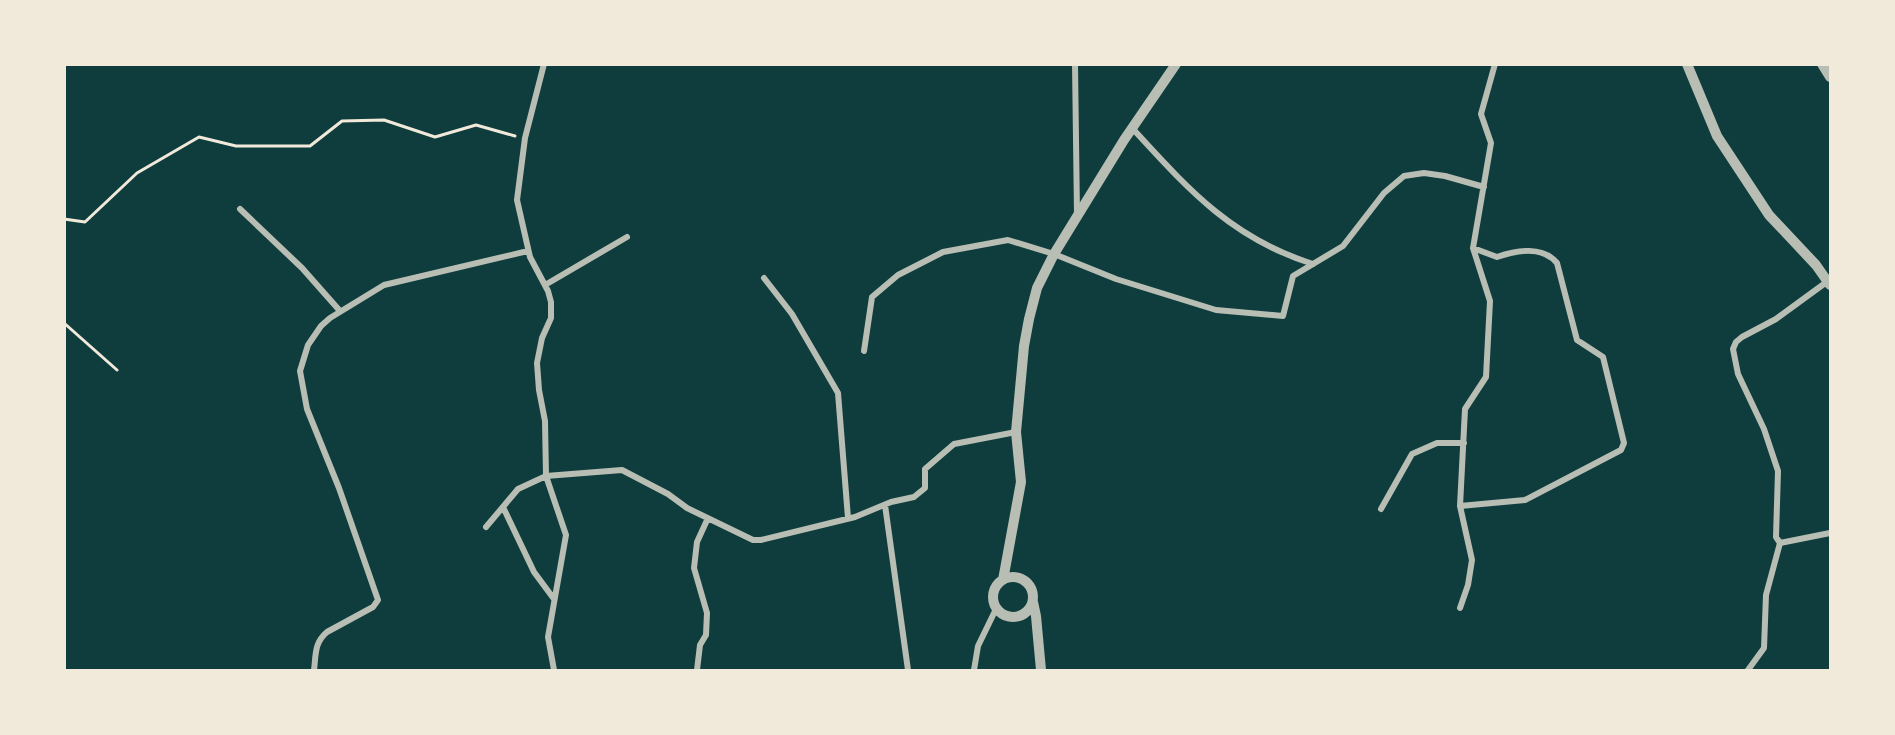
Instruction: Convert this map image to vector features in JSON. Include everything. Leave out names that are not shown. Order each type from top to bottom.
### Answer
[{"type":"street","points":[[544,64],[525,138],[517,201],[528,251],[545,285],[552,310],[539,351],[537,370],[545,421],[546,476],[566,535],[548,637],[554,670]]},
{"type":"street","points":[[1075,64],[1077,216]]},
{"type":"street","points":[[1003,580],[1021,482],[1016,432],[1024,346],[1037,288],[1077,216],[1132,128],[1176,64]]},
{"type":"street","points":[[1460,608],[1468,585],[1472,560],[1460,506],[1465,409],[1486,377],[1490,301],[1473,248],[1491,143],[1481,114],[1495,64]]},
{"type":"street","points":[[1687,64],[1717,136],[1769,215],[1816,265],[1829,283],[1776,319],[1742,337],[1733,349],[1738,374],[1764,429],[1778,471],[1776,537],[1780,543],[1766,596],[1764,648],[1748,670]]},
{"type":"street","points":[[1822,64],[1830,77]]},
{"type":"street","points":[[1132,128],[1191,191],[1224,220],[1270,247],[1313,264]]},
{"type":"street","points":[[864,351],[872,297],[898,275],[943,252],[1008,240],[1054,254],[1116,279],[1216,310],[1283,316],[1293,276],[1343,246],[1384,193],[1404,176],[1435,174],[1484,187]]},
{"type":"street","points":[[240,209],[302,268],[340,311]]},
{"type":"street","points":[[545,285],[627,237]]},
{"type":"street","points":[[1460,506],[1525,500],[1621,450],[1624,443],[1603,357],[1577,340],[1557,263],[1538,251],[1511,252],[1497,257],[1473,248]]},
{"type":"street","points":[[314,670],[315,652],[320,638],[373,607],[378,600],[339,488],[307,409],[300,370],[314,335],[330,318],[384,285],[528,251]]},
{"type":"street","points":[[764,279],[792,314],[838,393],[848,518]]},
{"type":"street","points":[[486,527],[518,489],[546,476],[622,470],[668,494],[687,508],[753,540],[760,540],[848,518],[914,497],[925,488],[925,469],[954,444],[1016,432]]},
{"type":"street","points":[[1381,509],[1412,454],[1437,443],[1464,443]]},
{"type":"street","points":[[885,505],[908,670]]},
{"type":"street","points":[[503,507],[534,572],[554,600]]},
{"type":"street","points":[[697,670],[700,645],[706,635],[707,613],[694,568],[697,542],[708,518]]},
{"type":"street","points":[[1780,543],[1830,532]]},
{"type":"street","points":[[974,670],[978,646],[996,609],[994,589],[1010,577],[1023,579],[1032,589],[1041,670]]},
{"type":"street","points":[[996,609],[1013,618],[1026,614],[1033,602]]},
{"type":"path","points":[[64,219],[85,222],[137,173],[199,138],[236,147],[310,146],[342,121],[384,120],[435,137],[476,125],[525,138]]},
{"type":"path","points":[[64,323],[117,370]]}]
